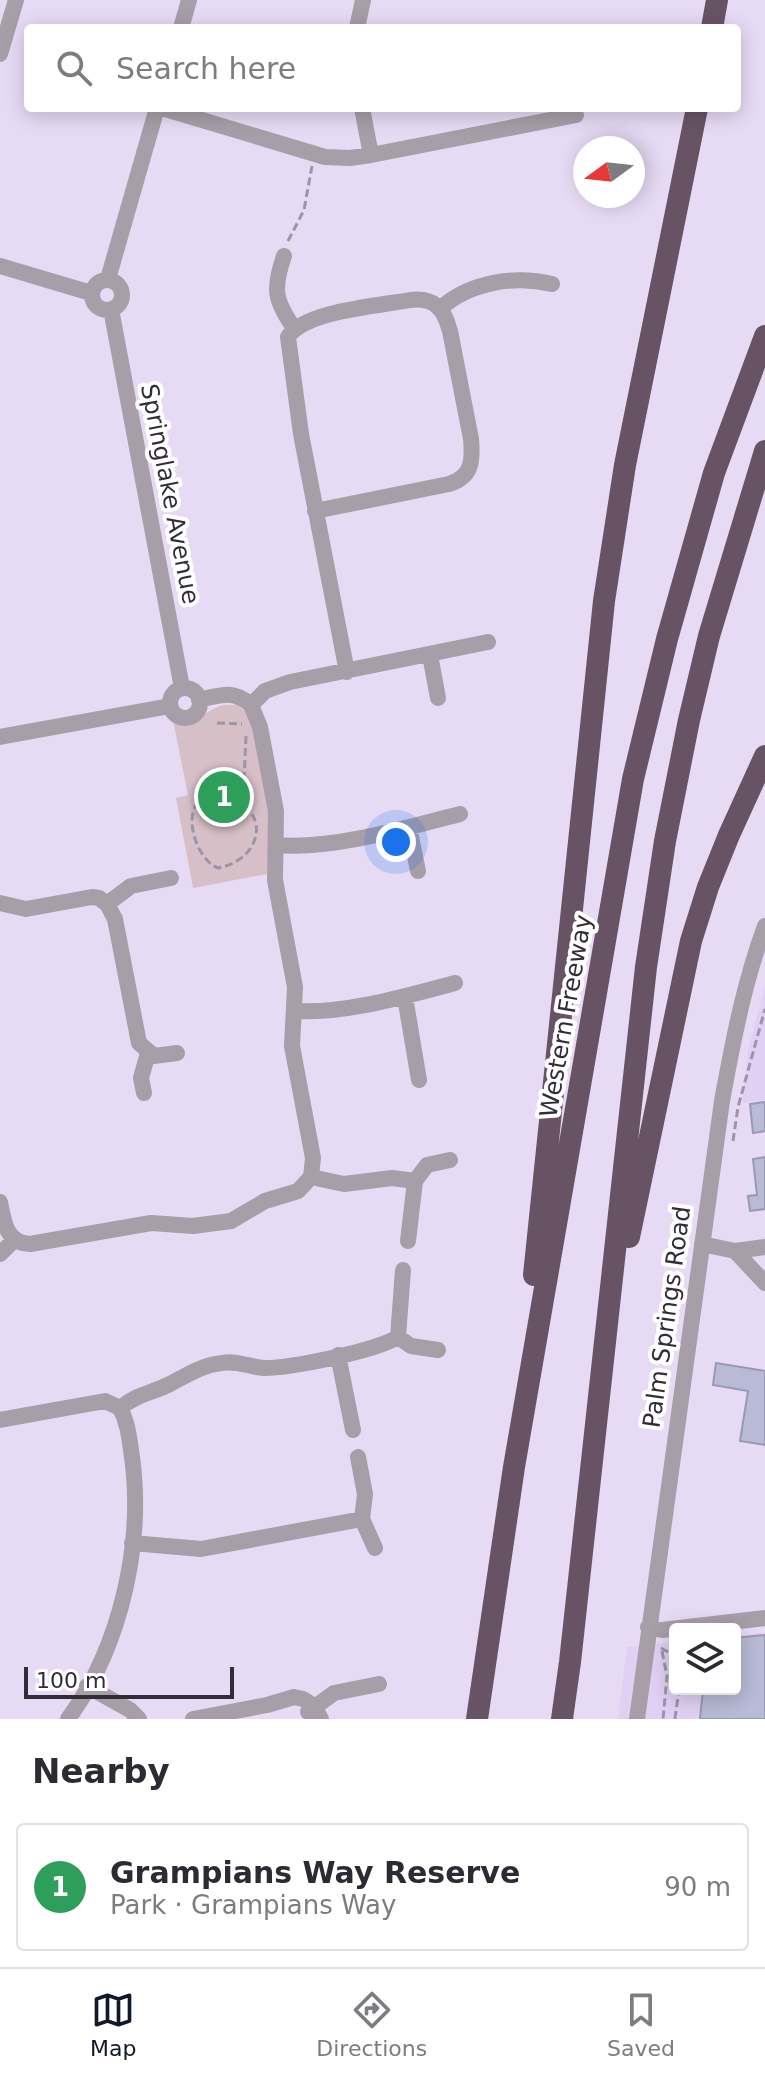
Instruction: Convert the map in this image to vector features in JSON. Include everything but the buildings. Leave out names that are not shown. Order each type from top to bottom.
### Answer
[{"type":"highway","points":[[713,24],[717,0]]},
{"type":"highway","points":[[514,1467],[604,601],[628,450],[696,112]]},
{"type":"highway","name":"Western Freeway","points":[[477,1719],[514,1467],[633,779],[667,639],[714,473],[765,336]]},
{"type":"highway","points":[[570,1662],[644,983],[665,841],[709,636],[765,451]]},
{"type":"highway","points":[[562,1719],[625,1258],[674,1019],[691,941],[708,887],[765,756]]},
{"type":"street","points":[[0,54],[16,0]]},
{"type":"street","points":[[182,24],[189,0]]},
{"type":"street","points":[[358,24],[363,0]]},
{"type":"street","points":[[108,279],[158,112]]},
{"type":"street","points":[[173,112],[325,157],[350,158],[576,115]]},
{"type":"street","points":[[363,112],[371,155]]},
{"type":"street","points":[[284,256],[276,281],[276,293],[294,328]]},
{"type":"street","points":[[0,266],[91,293]]},
{"type":"street","points":[[441,308],[460,293],[476,287],[529,278],[552,284]]},
{"type":"street","points":[[108,279],[121,290],[120,302],[111,309],[97,307],[91,293],[100,280],[108,279]]},
{"type":"street","points":[[315,511],[449,484],[468,474],[473,454],[450,331],[441,308],[428,300],[410,300],[313,318],[294,328],[288,337],[315,511],[347,672]]},
{"type":"street","name":"Springlake Avenue","points":[[111,309],[182,688]]},
{"type":"street","points":[[251,705],[275,686],[488,642]]},
{"type":"street","points":[[430,655],[438,698]]},
{"type":"street","points":[[182,688],[193,691],[199,700],[195,713],[188,718],[175,714],[170,706],[174,693],[182,688]]},
{"type":"street","points":[[0,1202],[5,1225],[14,1240],[30,1244],[151,1223],[193,1226],[231,1221],[265,1201],[298,1191],[311,1177],[313,1158],[292,1046],[294,979],[275,880],[276,811],[260,727],[251,705],[241,696],[229,694],[199,700]]},
{"type":"street","points":[[0,737],[170,706]]},
{"type":"street","points":[[277,845],[299,847],[409,827],[460,814]]},
{"type":"street","points":[[409,827],[418,871]]},
{"type":"street","points":[[107,904],[131,886],[171,878]]},
{"type":"street","points":[[0,903],[26,909],[92,897],[107,904],[115,919],[137,1037],[148,1053],[162,1056],[177,1053]]},
{"type":"street","name":"Palm Springs Road","points":[[637,1719],[702,1244],[736,1023],[765,926]]},
{"type":"street","points":[[295,1011],[330,1010],[405,997],[455,983]]},
{"type":"street","points":[[405,997],[419,1080]]},
{"type":"street","points":[[144,1093],[141,1078],[148,1053]]},
{"type":"street","points":[[408,1241],[415,1181],[427,1165],[450,1160]]},
{"type":"street","points":[[311,1177],[344,1184],[392,1178],[415,1181]]},
{"type":"street","points":[[0,1254],[14,1240]]},
{"type":"street","points":[[702,1244],[735,1251],[765,1247]]},
{"type":"street","points":[[735,1251],[765,1283]]},
{"type":"street","points":[[398,1337],[403,1270]]},
{"type":"street","points":[[398,1337],[411,1346],[438,1350]]},
{"type":"street","points":[[120,1408],[139,1395],[210,1365],[234,1362],[270,1367],[373,1348],[398,1337]]},
{"type":"street","points":[[338,1355],[353,1430]]},
{"type":"street","points":[[0,1420],[100,1401],[120,1408],[127,1426],[135,1481],[132,1543],[118,1612],[102,1657],[68,1719]]},
{"type":"street","points":[[358,1457],[365,1494],[362,1519],[375,1548]]},
{"type":"street","points":[[132,1543],[201,1549],[362,1519]]},
{"type":"street","points":[[648,1627],[662,1630],[765,1618]]},
{"type":"street","points":[[193,1719],[267,1705],[293,1706],[314,1714],[334,1693],[379,1684]]},
{"type":"street","points":[[87,1686],[123,1706],[139,1719]]},
{"type":"path","points":[[284,256],[290,232],[304,210],[313,161]]},
{"type":"path","points":[[217,723],[246,724],[243,804]]},
{"type":"path","points":[[210,795],[227,796],[243,804],[257,822],[258,828],[251,845],[229,865],[213,867],[198,845],[193,824],[195,805],[200,798],[210,795]]},
{"type":"path","points":[[752,1063],[765,1009]]},
{"type":"path","points":[[663,1719],[667,1676],[661,1648],[669,1653]]},
{"type":"path","points":[[675,1719],[678,1695]]},
{"type":"shaded area","points":[[223,705],[236,705],[247,712],[255,738],[271,824],[267,874],[193,888],[176,798],[188,795],[173,720],[188,722]]},
{"type":"shaded area","points":[[765,986],[765,1100],[742,1103],[748,1050]]},
{"type":"shaded area","points":[[765,1633],[765,1719],[618,1719],[627,1647],[669,1643],[669,1695],[741,1695],[741,1635]]},
{"type":"place","name":"Grampians Way Reserve","points":[[224,797]]}]
